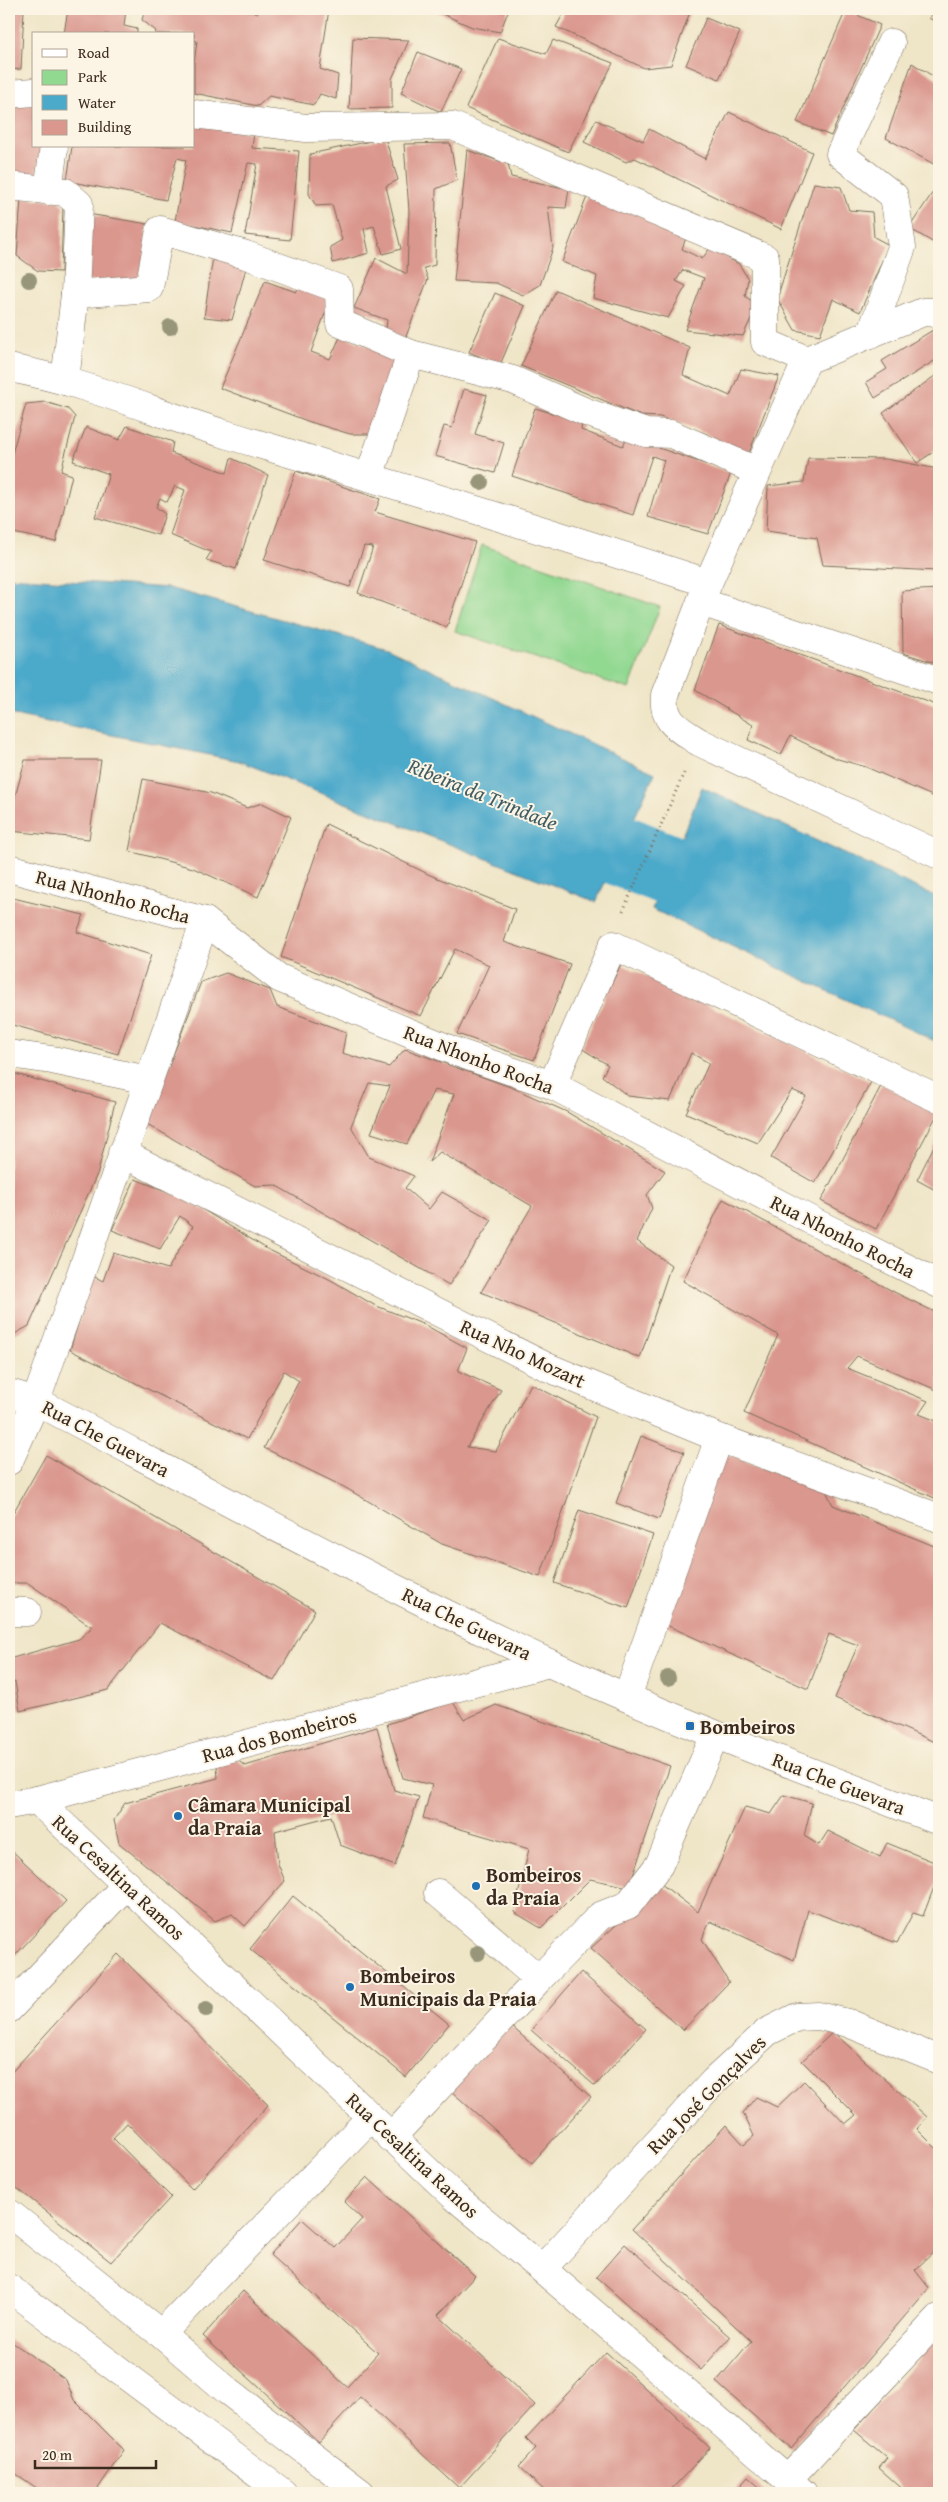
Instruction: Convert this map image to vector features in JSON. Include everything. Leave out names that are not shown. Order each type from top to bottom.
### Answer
[{"type":"street","points":[[871,334],[902,247],[894,196],[840,154],[891,43]]},
{"type":"street","points":[[9,94],[32,92]]},
{"type":"street","points":[[195,114],[306,128],[453,126],[765,258],[765,342],[807,360]]},
{"type":"street","points":[[48,191],[54,148]]},
{"type":"street","points":[[9,186],[65,192],[79,204],[75,294],[66,381]]},
{"type":"street","points":[[75,294],[149,288],[160,230],[246,255],[339,289],[340,323],[411,354],[513,380],[586,412],[646,433],[671,434],[757,472]]},
{"type":"street","points":[[938,313],[923,312],[807,360],[704,592],[666,695],[664,709],[670,720],[699,742],[939,855]]},
{"type":"street","points":[[369,477],[411,354]]},
{"type":"street","points":[[9,368],[44,374],[176,419],[369,477],[704,592],[939,681]]},
{"type":"street","name":"Rua Nhonho Rocha","points":[[9,868],[205,921],[279,978],[456,1052],[552,1085],[816,1223],[939,1284]]},
{"type":"street","points":[[9,1461],[36,1401],[205,921]]},
{"type":"street","points":[[552,1085],[613,945],[939,1099]]},
{"type":"street","points":[[9,1054],[52,1060],[148,1080]]},
{"type":"street","name":"Rua Nho Mozart","points":[[122,1153],[548,1368],[719,1438],[939,1518]]},
{"type":"street","name":"Rua Che Guevara","points":[[9,1393],[36,1401],[350,1566],[549,1663],[715,1735],[939,1822]]},
{"type":"street","points":[[626,1697],[719,1438]]},
{"type":"street","name":"Rua dos Bombeiros","points":[[9,1804],[38,1800],[549,1663]]},
{"type":"street","points":[[391,2138],[600,1916],[628,1905],[659,1865],[715,1735]]},
{"type":"street","name":"Rua Cesaltina Ramos","points":[[38,1800],[455,2197],[796,2486]]},
{"type":"street","points":[[9,2008],[127,1884]]},
{"type":"street","points":[[438,1893],[539,1979]]},
{"type":"street","name":"Rua José Gonçalves","points":[[542,2269],[714,2081],[767,2032],[797,2018],[819,2016],[848,2023],[939,2060]]},
{"type":"street","points":[[161,2334],[370,2118]]},
{"type":"street","points":[[9,2213],[161,2334],[229,2392],[361,2493]]},
{"type":"street","points":[[9,2288],[283,2493]]},
{"type":"street","points":[[796,2486],[939,2318]]},
{"type":"path","points":[[619,920],[685,772]]},
{"type":"green space","points":[[482,545],[660,607],[629,689],[455,631]]},
{"type":"water","points":[[9,577],[169,588],[387,649],[655,773],[596,902],[239,761],[9,714]]},
{"type":"water","points":[[702,787],[939,898],[939,1043],[652,909]]},
{"type":"building","points":[[9,9],[24,9],[21,69],[9,70]]},
{"type":"building","points":[[68,9],[126,9],[124,26],[137,29],[137,32],[64,32]]},
{"type":"building","points":[[145,9],[238,9],[258,13],[260,9],[329,9],[320,69],[338,75],[336,99],[320,94],[314,105],[269,96],[258,106],[195,93],[197,41],[195,40],[195,32],[156,32],[142,20]]},
{"type":"building","points":[[431,9],[509,9],[500,32],[472,27]]},
{"type":"building","points":[[566,9],[691,9],[671,65],[644,68],[556,27]]},
{"type":"building","points":[[936,9],[939,9],[939,24],[929,18]]},
{"type":"building","points":[[846,10],[880,25],[831,136],[797,122]]},
{"type":"building","points":[[706,18],[740,32],[719,79],[686,65]]},
{"type":"building","points":[[353,38],[409,40],[392,79],[392,108],[349,109]]},
{"type":"building","points":[[498,38],[546,54],[553,40],[613,63],[568,152],[466,108]]},
{"type":"building","points":[[418,52],[461,69],[441,112],[401,93]]},
{"type":"building","points":[[912,63],[939,80],[939,167],[886,138]]},
{"type":"building","points":[[32,104],[32,148],[42,148],[35,180],[9,176],[9,105]]},
{"type":"building","points":[[729,112],[812,152],[781,229],[635,158],[626,162],[584,142],[596,120],[643,141],[649,129],[705,159]]},
{"type":"building","points":[[195,124],[254,133],[252,148],[299,151],[290,240],[245,235],[257,164],[248,163],[232,233],[175,221],[186,160],[177,158],[166,200],[67,181],[72,148],[195,148]]},
{"type":"building","points":[[385,138],[398,180],[386,186],[401,249],[383,254],[374,226],[364,229],[369,253],[333,263],[330,247],[342,240],[332,205],[316,206],[309,194],[310,154]]},
{"type":"building","points":[[450,143],[457,180],[436,189],[435,265],[424,268],[428,279],[405,339],[386,329],[387,320],[354,308],[376,258],[407,274],[409,211],[404,144]]},
{"type":"building","points":[[467,150],[508,164],[511,177],[569,189],[566,208],[548,207],[553,248],[540,285],[523,295],[496,283],[454,281]]},
{"type":"building","points":[[814,183],[841,187],[849,210],[872,212],[874,237],[889,245],[860,312],[833,299],[820,335],[795,330],[777,298]]},
{"type":"building","points":[[933,192],[939,196],[939,233],[934,243],[909,228]]},
{"type":"building","points":[[588,194],[687,235],[682,249],[702,259],[710,248],[739,264],[748,279],[745,296],[757,305],[743,336],[685,330],[704,278],[683,270],[676,281],[686,286],[668,318],[593,298],[597,276],[562,262]]},
{"type":"building","points":[[21,198],[59,201],[63,206],[61,272],[38,271],[17,256]]},
{"type":"building","points":[[88,214],[148,224],[141,284],[85,281]]},
{"type":"building","points":[[213,257],[246,268],[232,320],[204,317]]},
{"type":"building","points":[[265,281],[296,292],[300,285],[328,297],[327,308],[311,352],[330,359],[341,335],[397,358],[371,434],[350,434],[310,422],[220,388]]},
{"type":"building","points":[[556,290],[690,348],[683,375],[730,396],[741,369],[779,376],[747,458],[717,443],[707,434],[660,417],[641,416],[521,366]]},
{"type":"building","points":[[495,293],[525,306],[500,365],[469,352]]},
{"type":"building","points":[[933,330],[939,335],[939,358],[875,398],[866,382],[887,369],[882,361]]},
{"type":"building","points":[[939,373],[939,448],[917,463],[883,413]]},
{"type":"building","points":[[464,389],[487,395],[475,434],[504,443],[495,473],[435,456],[444,426],[452,428]]},
{"type":"building","points":[[45,402],[68,409],[75,417],[61,471],[72,475],[56,542],[9,532],[9,464],[26,404]]},
{"type":"building","points":[[535,408],[582,422],[581,430],[623,446],[627,437],[731,473],[708,534],[648,517],[664,460],[652,456],[633,515],[512,476]]},
{"type":"building","points":[[127,426],[173,442],[171,453],[227,473],[231,458],[268,475],[236,569],[206,560],[211,552],[170,535],[185,490],[175,486],[167,502],[160,498],[156,507],[165,514],[158,535],[95,517],[109,474],[73,461],[86,427],[119,440]]},
{"type":"building","points":[[808,458],[886,459],[938,469],[937,571],[823,565],[817,538],[766,531],[768,486],[804,482]]},
{"type":"building","points":[[296,471],[380,499],[375,512],[475,542],[447,627],[358,593],[373,547],[364,546],[350,587],[264,560]]},
{"type":"building","points":[[939,589],[939,664],[903,653],[902,591]]},
{"type":"building","points":[[719,625],[939,706],[939,799],[866,767],[838,759],[790,736],[781,755],[748,740],[753,725],[695,690]]},
{"type":"building","points":[[25,760],[101,760],[89,839],[10,831],[11,812]]},
{"type":"building","points":[[143,779],[211,793],[247,808],[262,803],[291,817],[258,897],[193,868],[129,851]]},
{"type":"building","points":[[326,824],[430,875],[515,909],[504,942],[570,964],[534,1060],[457,1034],[489,965],[455,949],[421,1016],[281,957]]},
{"type":"building","points":[[9,897],[84,915],[77,932],[151,955],[118,1054],[9,1024]]},
{"type":"building","points":[[621,964],[871,1082],[815,1183],[771,1158],[806,1096],[792,1090],[758,1143],[686,1113],[709,1063],[691,1053],[670,1101],[628,1096],[602,1076],[608,1065],[581,1048]]},
{"type":"building","points":[[226,973],[270,990],[277,1007],[346,1032],[342,1053],[389,1067],[405,1049],[513,1088],[567,1112],[665,1171],[647,1195],[652,1208],[637,1241],[671,1265],[640,1358],[481,1292],[532,1206],[440,1152],[429,1162],[454,1094],[434,1090],[407,1144],[371,1133],[390,1086],[369,1083],[351,1126],[369,1157],[414,1176],[405,1188],[429,1209],[442,1192],[492,1220],[449,1285],[275,1185],[255,1186],[147,1124],[201,982]]},
{"type":"building","points":[[9,1072],[115,1102],[98,1172],[29,1326],[9,1337]]},
{"type":"building","points":[[882,1084],[938,1113],[876,1229],[821,1201]]},
{"type":"building","points":[[939,1136],[939,1192],[917,1180]]},
{"type":"building","points":[[135,1179],[184,1198],[267,1249],[331,1280],[374,1305],[425,1325],[467,1348],[458,1371],[501,1390],[467,1447],[496,1451],[531,1384],[596,1417],[540,1577],[442,1544],[344,1487],[264,1448],[299,1381],[284,1371],[247,1439],[70,1350],[93,1276],[103,1281],[113,1253],[168,1269],[193,1226],[180,1216],[160,1249],[112,1230]]},
{"type":"building","points":[[723,1199],[896,1293],[939,1314],[939,1391],[857,1356],[847,1368],[928,1401],[919,1414],[939,1422],[939,1500],[744,1413],[778,1335],[683,1281]]},
{"type":"building","points":[[641,1436],[684,1452],[659,1519],[616,1503]]},
{"type":"building","points":[[723,1453],[826,1491],[833,1505],[939,1548],[939,1744],[835,1698],[858,1645],[829,1634],[808,1689],[664,1624]]},
{"type":"building","points":[[46,1455],[315,1610],[274,1681],[160,1623],[108,1690],[20,1711],[15,1682],[9,1685],[9,1659],[79,1639],[92,1627],[28,1583],[9,1583],[9,1520]]},
{"type":"building","points":[[579,1510],[653,1535],[628,1608],[554,1583]]},
{"type":"building","points":[[453,1702],[464,1720],[496,1705],[670,1766],[629,1887],[590,1879],[541,1928],[514,1912],[529,1849],[423,1818],[432,1785],[403,1778],[387,1724]]},
{"type":"building","points":[[377,1727],[394,1790],[419,1797],[395,1866],[340,1845],[331,1816],[275,1831],[278,1864],[285,1881],[245,1926],[232,1914],[215,1921],[119,1843],[114,1820],[125,1803],[218,1778],[217,1766],[235,1758],[245,1766]]},
{"type":"building","points":[[784,1795],[812,1803],[804,1836],[819,1845],[828,1831],[880,1857],[887,1843],[939,1864],[939,1874],[923,1916],[913,1913],[897,1943],[808,1910],[794,1960],[710,1921],[702,1939],[729,1982],[683,2030],[591,1948],[661,1884],[698,1912],[745,1807],[771,1814]]},
{"type":"building","points":[[9,1848],[66,1901],[9,1962]]},
{"type":"building","name":"Bombeiros Municipais da Praia","points":[[293,1896],[449,2024],[406,2077],[250,1949]]},
{"type":"building","points":[[118,1954],[268,2105],[192,2189],[127,2123],[113,2138],[171,2197],[111,2262],[9,2182],[9,2075]]},
{"type":"building","points":[[581,1972],[646,2029],[595,2086],[531,2030]]},
{"type":"building","points":[[510,2025],[591,2097],[532,2163],[451,2091]]},
{"type":"building","points":[[833,2032],[927,2117],[917,2129],[939,2151],[939,2247],[915,2270],[929,2288],[791,2449],[716,2382],[751,2341],[632,2229],[726,2125],[744,2145],[754,2136],[743,2113],[756,2097],[777,2107],[804,2081],[845,2124],[856,2115],[802,2061]]},
{"type":"building","points":[[367,2177],[475,2276],[438,2315],[535,2405],[459,2488],[360,2397],[319,2442],[203,2336],[243,2291],[347,2387],[378,2353],[270,2255],[302,2219],[335,2248],[362,2219],[344,2202]]},
{"type":"building","points":[[625,2244],[730,2337],[701,2370],[596,2277]]},
{"type":"building","points":[[939,2337],[939,2493],[907,2493],[879,2468],[887,2458],[854,2430]]},
{"type":"building","points":[[9,2340],[66,2380],[74,2400],[124,2450],[95,2493],[44,2493],[9,2469]]},
{"type":"building","points":[[606,2352],[710,2448],[668,2493],[547,2493],[519,2467],[536,2448],[526,2438]]},
{"type":"building","points":[[748,2477],[766,2493],[734,2493]]},
{"type":"waterway","name":"Ribeira da Trindade","points":[[527,812],[683,876],[939,995]]},
{"type":"place","name":"Bombeiros","points":[[690,1726]]},
{"type":"place","name":"Câmara Municipal da Praia","points":[[178,1816]]},
{"type":"place","name":"Bombeiros da Praia","points":[[476,1886]]},
{"type":"place","name":"Bombeiros Municipais da Praia","points":[[350,1987]]}]
